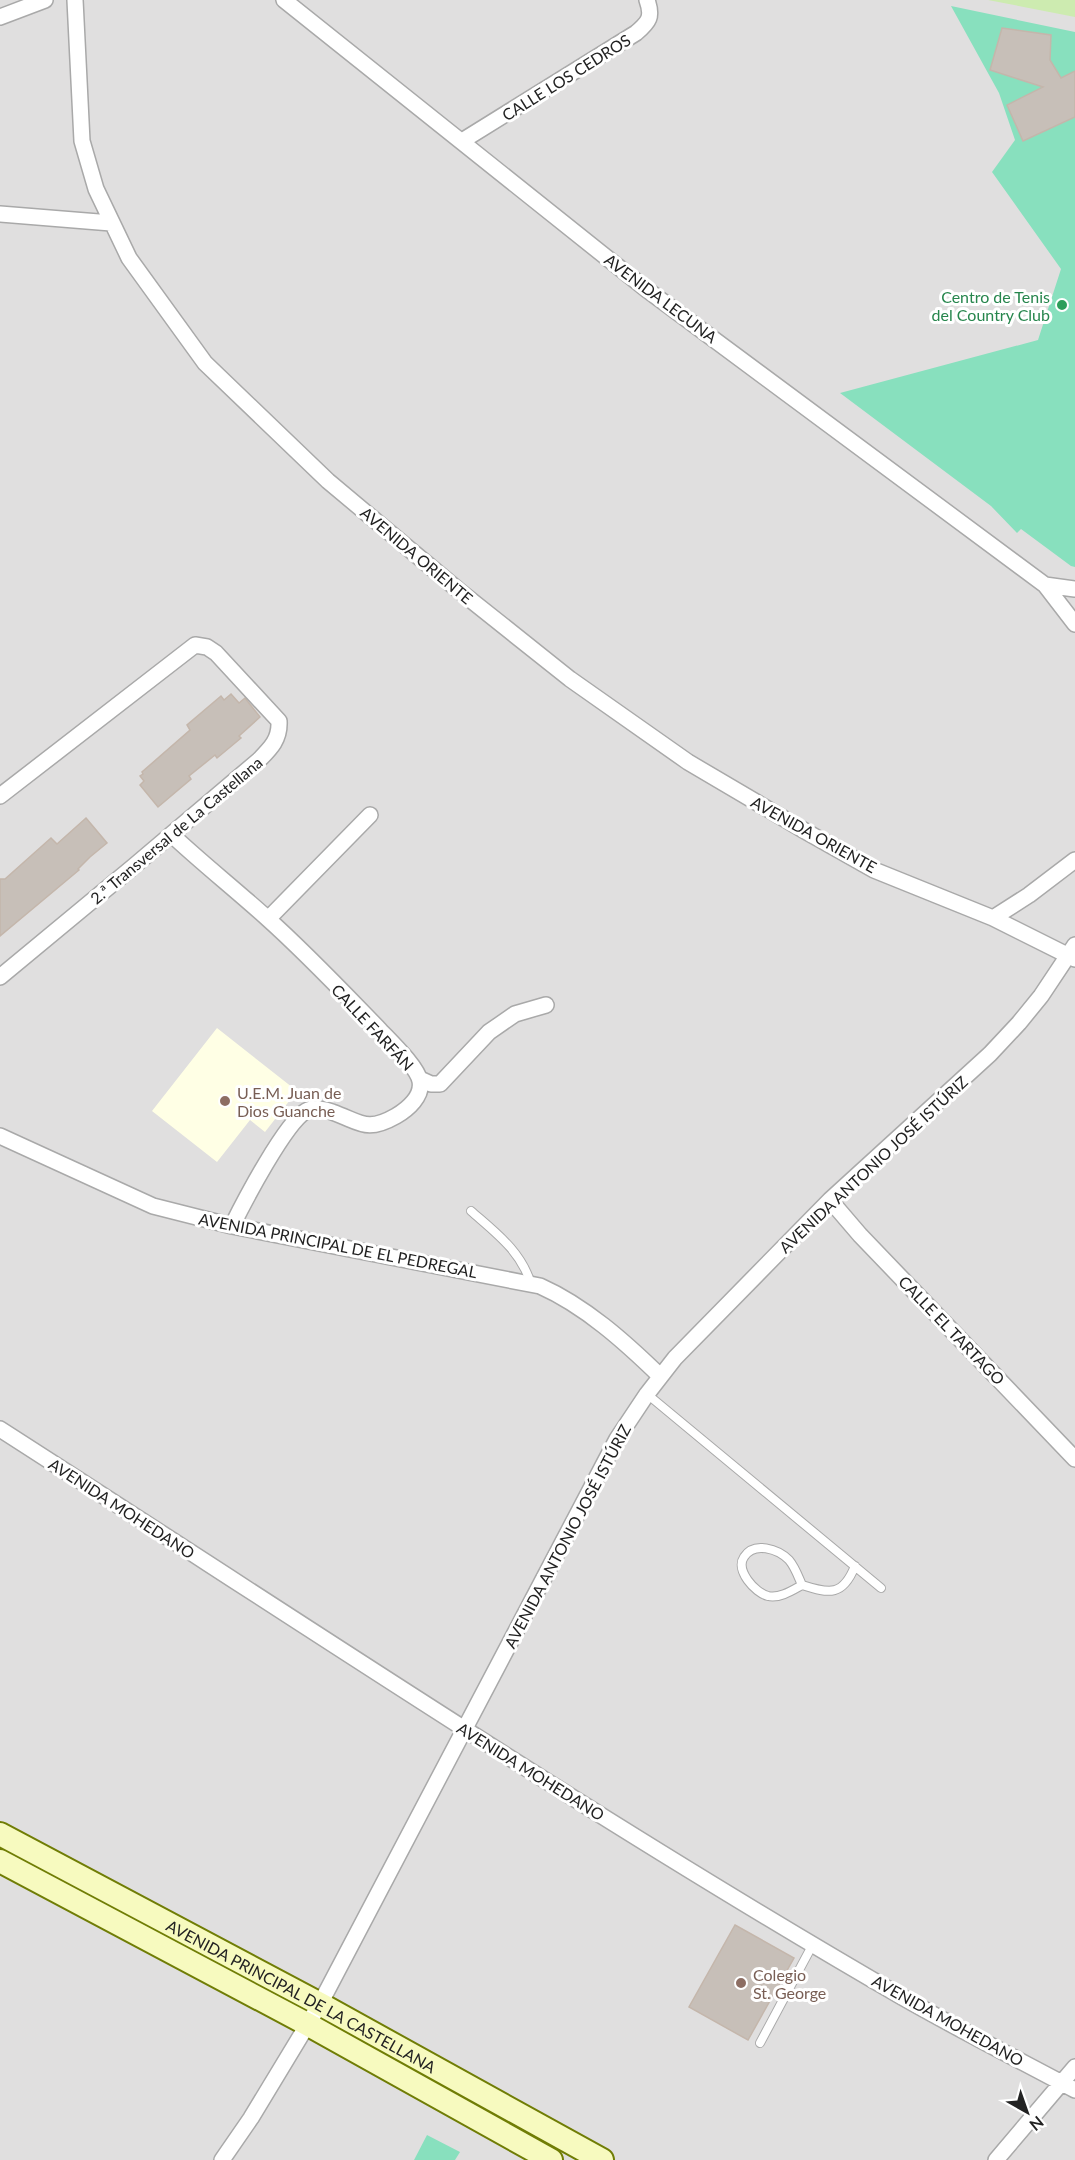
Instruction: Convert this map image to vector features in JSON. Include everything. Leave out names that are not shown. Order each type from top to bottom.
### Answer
[{"type":"street","points":[[0,17],[45,0]]},
{"type":"street","name":"AVENIDA ORIENTE","points":[[75,0],[82,141],[96,189],[129,258],[205,363],[328,481],[457,589],[570,679],[688,762],[874,870],[1073,953]]},
{"type":"street","name":"AVENIDA LECUNA","points":[[284,0],[646,289],[1045,585],[1075,624]]},
{"type":"street","name":"CALLE LOS CEDROS","points":[[462,141],[636,33],[648,23],[651,11],[648,0]]},
{"type":"street","points":[[0,214],[111,223]]},
{"type":"street","name":"AVENIDA LECUNA","points":[[1045,585],[1075,589]]},
{"type":"street","name":"2.ª Transversal de La Castellana","points":[[0,796],[195,645],[207,647],[216,653],[279,721],[280,734],[273,746],[259,760],[0,977]]},
{"type":"street","points":[[268,919],[370,815]]},
{"type":"street","name":"CALLE FARFÁN","points":[[172,835],[268,919],[399,1050],[420,1079],[420,1092],[415,1100],[398,1115],[380,1124],[371,1126],[352,1121],[331,1111],[317,1109],[306,1111],[280,1142],[232,1226]]},
{"type":"street","points":[[993,918],[1029,895],[1075,860]]},
{"type":"street","name":"AVENIDA ANTONIO JOSÉ ISTÚRIZ","points":[[222,2160],[251,2118],[320,2004],[617,1439],[647,1394],[675,1358],[830,1200],[990,1054],[1019,1023],[1073,953]]},
{"type":"street","points":[[420,1079],[431,1084],[440,1084],[489,1032],[515,1014],[546,1005]]},
{"type":"street","name":"AVENIDA PRINCIPAL DE EL PEDREGAL","points":[[0,1136],[153,1206],[232,1226],[531,1284],[555,1293],[591,1317],[637,1353],[660,1376]]},
{"type":"street","name":"CALLE EL TARTAGO","points":[[830,1200],[860,1235],[1075,1459]]},
{"type":"street","name":"AVENIDA MOHEDANO","points":[[0,1429],[464,1730],[904,1998],[1075,2090]]},
{"type":"street","name":"AVENIDA PRINCIPAL DE LA CASTELLANA","points":[[0,1834],[320,2004],[602,2160]]},
{"type":"street","name":"AVENIDA PRINCIPAL DE LA CASTELLANA","points":[[0,1861],[307,2024],[551,2160]]},
{"type":"street","points":[[996,2160],[1075,2067]]},
{"type":"lane","points":[[471,1211],[517,1255],[526,1267],[531,1284]]},
{"type":"lane","points":[[647,1394],[881,1588]]},
{"type":"lane","points":[[802,1585],[786,1594],[769,1597],[759,1592],[749,1582],[741,1566],[744,1556],[753,1549],[766,1547],[788,1559],[802,1585],[824,1592],[836,1590],[849,1581],[855,1566]]},
{"type":"lane","points":[[760,2043],[813,1944]]},
{"type":"shaded area","points":[[0,0],[1075,0],[1075,2160],[0,2160]]},
{"type":"shaded area","name":"U.E.M. Juan de Dios Guanche","points":[[217,1028],[297,1091],[265,1132],[250,1120],[217,1162],[152,1111]]},
{"type":"green space","points":[[988,0],[1075,0],[1075,17]]},
{"type":"green space","name":"Centro de Tenis del Country Club","points":[[951,6],[1075,32],[1075,567],[1021,529],[1017,533],[991,506],[840,393],[1038,340],[1061,269],[992,172],[1015,140],[999,93]]},
{"type":"green space","points":[[427,2135],[460,2152],[455,2160],[414,2160]]},
{"type":"building","points":[[1002,28],[1051,35],[1050,60],[1061,78],[1075,71],[1075,117],[1023,141],[1007,105],[1043,87],[990,70]]},
{"type":"building","points":[[231,694],[239,703],[245,698],[260,717],[239,736],[241,738],[217,758],[215,755],[189,776],[191,779],[158,807],[140,785],[144,781],[140,776],[142,772],[190,730],[187,725],[221,696],[224,700]]},
{"type":"building","points":[[86,818],[107,843],[79,870],[0,936],[0,879],[5,879],[51,838],[57,844]]},
{"type":"building","name":"Colegio St. George","points":[[735,1925],[794,1958],[748,2040],[689,2007]]},
{"type":"place","name":"Centro de Tenis del Country Club","points":[[1062,305]]},
{"type":"place","name":"U.E.M. Juan de Dios Guanche","points":[[225,1101]]},
{"type":"place","name":"Colegio St. George","points":[[741,1983]]}]
